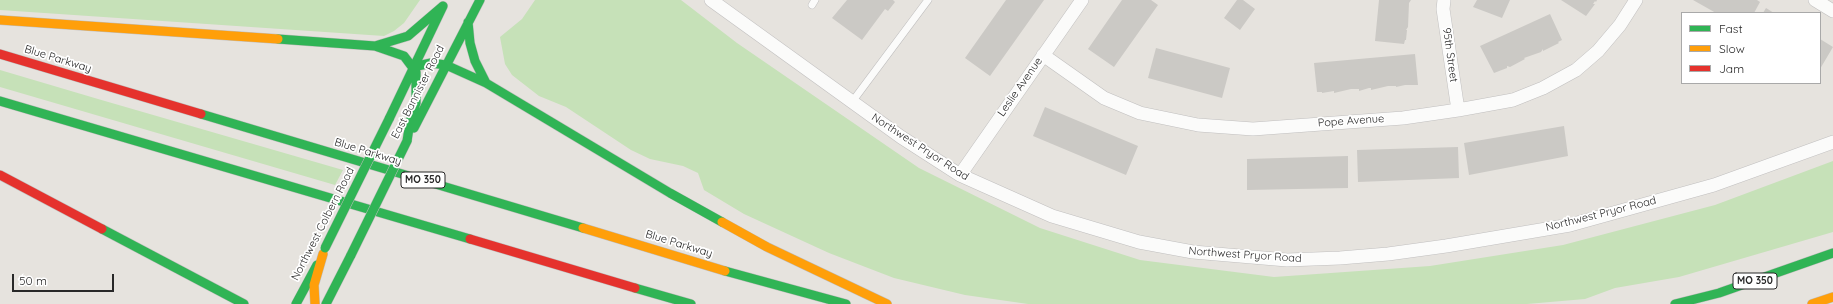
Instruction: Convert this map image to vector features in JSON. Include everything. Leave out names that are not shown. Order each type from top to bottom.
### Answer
[{"type":"main road","name":"East Bannister Road","points":[[326,304],[407,140],[480,0]]},
{"type":"main road","name":"East Bannister Road","points":[[413,68],[444,3]]},
{"type":"main road","points":[[375,46],[408,36],[444,3]]},
{"type":"main road","points":[[0,20],[375,46],[404,56],[416,72],[417,93],[407,140]]},
{"type":"main road","points":[[468,22],[470,42],[475,61],[486,83]]},
{"type":"main road","name":"Blue Parkway","points":[[0,54],[748,278],[846,304]]},
{"type":"main road","points":[[413,68],[431,63],[446,65],[486,83],[670,193],[746,235],[887,304]]},
{"type":"main road","name":"Northwest Colbern Road","points":[[296,304],[324,251],[413,68]]},
{"type":"main road","points":[[0,101],[691,304]]},
{"type":"main road","points":[[0,175],[213,289],[244,304]]},
{"type":"main road","points":[[315,304],[314,285],[324,251]]},
{"type":"main road","name":"MO 350","points":[[1675,304],[1719,293],[1833,253]]},
{"type":"main road","points":[[213,289],[227,304]]},
{"type":"main road","points":[[1812,304],[1833,297]]},
{"type":"street","name":"Northwest Pryor Road","points":[[711,0],[901,138],[960,175],[1052,216],[1139,242],[1193,252],[1279,260],[1333,259],[1395,253],[1570,225],[1714,185],[1833,142]]},
{"type":"street","name":"Leslie Avenue","points":[[960,175],[1082,0]]},
{"type":"street","name":"95th Street","points":[[1444,0],[1443,9],[1458,110]]},
{"type":"street","name":"Pope Avenue","points":[[1043,54],[1104,98],[1140,113],[1198,125],[1253,129],[1402,118],[1514,100],[1543,88],[1576,70],[1598,51],[1620,25],[1636,0]]},
{"type":"street","points":[[1815,0],[1833,11]]},
{"type":"lane","points":[[852,102],[928,0]]},
{"type":"green space","points":[[0,0],[420,0],[404,23],[394,31],[384,36],[0,10]]},
{"type":"green space","points":[[535,0],[681,0],[737,43],[919,168],[1040,228],[1140,260],[1274,277],[1430,266],[1563,245],[1715,205],[1833,161],[1833,232],[1679,277],[1615,288],[1585,299],[1527,304],[1028,304],[965,295],[894,278],[829,253],[744,214],[704,190],[698,173],[683,166],[650,159],[631,150],[566,107],[539,96],[512,75],[505,64],[500,37],[522,19]]},
{"type":"green space","points":[[0,70],[343,170],[335,185],[0,87]]},
{"type":"building","points":[[847,0],[893,0],[895,2],[888,11],[885,9],[862,40],[832,18]]},
{"type":"building","points":[[1006,0],[1044,0],[990,76],[965,58]]},
{"type":"building","points":[[1122,0],[1151,0],[1158,5],[1114,67],[1088,49]]},
{"type":"building","points":[[1237,0],[1243,0],[1255,9],[1240,30],[1224,18]]},
{"type":"building","points":[[1379,0],[1411,0],[1409,3],[1408,27],[1406,30],[1406,40],[1404,44],[1375,41]]},
{"type":"building","points":[[1477,0],[1510,0],[1502,18],[1473,7]]},
{"type":"building","points":[[1561,0],[1597,0],[1586,16]]},
{"type":"building","points":[[1693,0],[1757,0],[1760,2],[1755,12],[1714,12]]},
{"type":"building","points":[[1766,8],[1772,12],[1764,12]]},
{"type":"building","points":[[1550,14],[1562,40],[1543,51],[1543,49],[1541,52],[1524,58],[1525,59],[1510,67],[1507,66],[1507,68],[1494,73],[1480,46]]},
{"type":"building","points":[[1821,40],[1833,47],[1821,67]]},
{"type":"building","points":[[1156,48],[1230,68],[1222,98],[1148,78]]},
{"type":"building","points":[[1415,54],[1418,85],[1396,87],[1388,86],[1371,90],[1371,88],[1369,88],[1359,91],[1359,89],[1351,89],[1334,93],[1334,91],[1322,93],[1317,92],[1314,63]]},
{"type":"building","points":[[1045,107],[1138,146],[1126,175],[1033,136]]},
{"type":"building","points":[[1564,126],[1568,156],[1469,175],[1464,143]]},
{"type":"building","points":[[1458,147],[1459,178],[1358,182],[1357,150]]},
{"type":"building","points":[[1348,156],[1348,188],[1247,190],[1247,159]]},
{"type":"traffic: fast","points":[[414,128],[480,0]]},
{"type":"traffic: fast","points":[[389,119],[443,6]]},
{"type":"traffic: fast","points":[[375,46],[408,36],[443,6]]},
{"type":"traffic: fast","points":[[468,22],[470,43],[475,61],[486,83]]},
{"type":"traffic: fast","points":[[278,39],[375,46],[404,56],[416,72],[416,103],[410,122],[407,141]]},
{"type":"traffic: fast","points":[[413,67],[431,63],[446,65],[486,83],[670,193],[722,222]]},
{"type":"traffic: fast","points":[[0,101],[470,239]]},
{"type":"traffic: fast","points":[[201,114],[583,228]]},
{"type":"traffic: fast","points":[[325,248],[389,119]]},
{"type":"traffic: fast","points":[[351,255],[407,141]]},
{"type":"traffic: fast","points":[[102,229],[244,304]]},
{"type":"traffic: fast","points":[[1675,304],[1719,293],[1833,253]]},
{"type":"traffic: fast","points":[[326,304],[351,255]]},
{"type":"traffic: fast","points":[[296,304],[317,265]]},
{"type":"traffic: fast","points":[[725,271],[846,304]]},
{"type":"traffic: fast","points":[[635,288],[691,304]]},
{"type":"traffic: slow","points":[[0,20],[278,39]]},
{"type":"traffic: slow","points":[[722,222],[767,247],[887,304]]},
{"type":"traffic: slow","points":[[583,228],[725,271]]},
{"type":"traffic: slow","points":[[315,304],[314,285],[323,254]]},
{"type":"traffic: slow","points":[[1812,304],[1833,297]]},
{"type":"traffic: jam","points":[[0,54],[201,114]]},
{"type":"traffic: jam","points":[[0,175],[102,229]]},
{"type":"traffic: jam","points":[[470,239],[635,288]]}]
